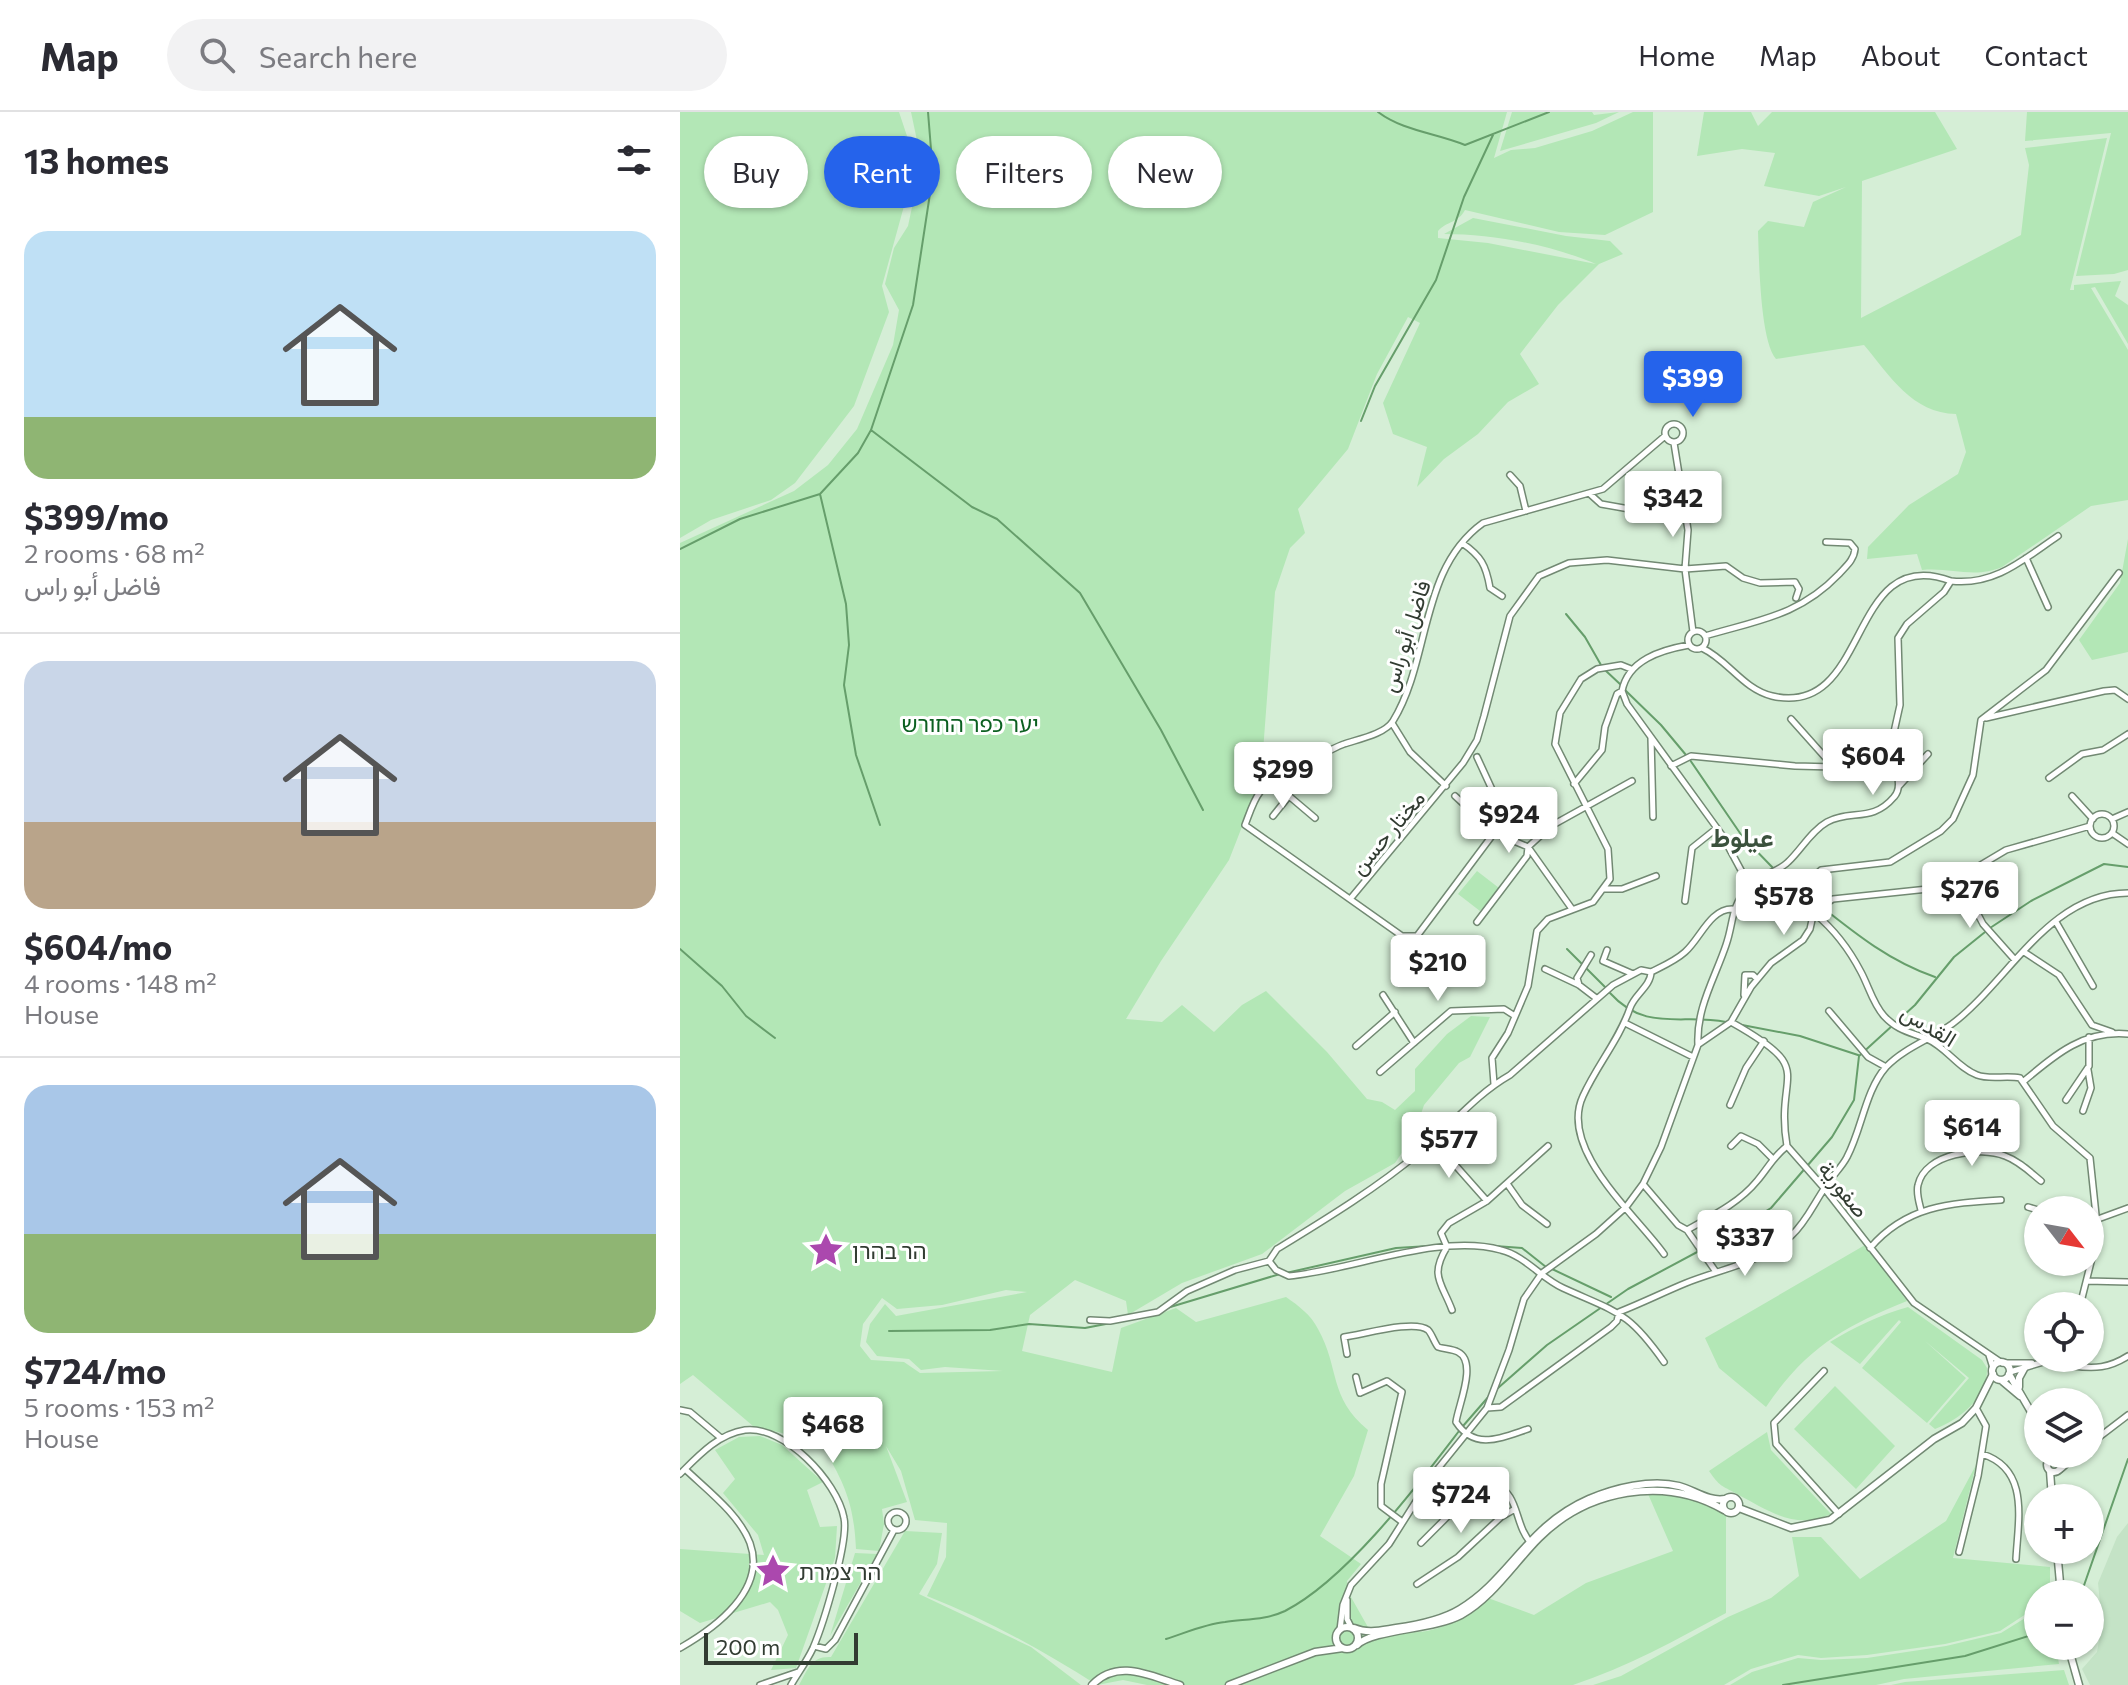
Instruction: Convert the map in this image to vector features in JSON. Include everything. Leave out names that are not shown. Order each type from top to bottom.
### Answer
[{"type":"street","points":[[1674,443],[1683,436],[1679,425],[1668,426],[1665,436],[1674,443],[1688,530],[1685,569],[1693,632],[1688,639],[1689,645],[1695,649],[1702,648],[1726,661],[1752,688],[1769,696],[1801,697],[1815,692],[1842,665],[1877,599],[1892,584],[1926,575],[1969,583],[1989,579],[2058,536]]},
{"type":"street","name":"فاضل أبو راس","points":[[1351,898],[1245,825],[1256,799],[1268,784],[1283,779],[1332,748],[1392,723],[1418,658],[1439,580],[1462,543],[1483,523],[1591,495],[1613,481],[1665,436]]},
{"type":"street","points":[[1510,475],[1520,486],[1526,511]]},
{"type":"street","points":[[1591,495],[1601,504],[1663,515]]},
{"type":"street","points":[[1705,636],[1778,617],[1823,590],[1854,557],[1855,549],[1850,543],[1826,542]]},
{"type":"street","points":[[1462,543],[1481,557],[1486,565],[1490,588],[1502,596]]},
{"type":"street","points":[[2026,558],[2048,607]]},
{"type":"street","name":"مختار حسن","points":[[1351,898],[1446,786],[1477,740],[1510,616],[1527,588],[1539,576],[1569,563],[1607,560],[1685,569],[1726,566],[1743,578],[1760,583],[1795,582],[1799,589],[1796,598]]},
{"type":"street","points":[[1698,1045],[1731,1022],[1744,997],[1771,963],[1803,940],[1810,929],[1814,911],[1810,903],[1812,881],[1821,870],[1890,862],[1930,840],[1953,819],[1973,775],[1981,720],[2046,670],[2119,573]]},
{"type":"street","points":[[1671,766],[1691,756],[1834,767],[1858,777],[1866,775],[1888,759],[1900,705],[1898,638],[1907,624],[1944,592],[1951,581]]},
{"type":"street","points":[[1693,632],[1700,631],[1705,636],[1706,643],[1702,648]]},
{"type":"street","points":[[1574,784],[1602,750],[1605,727],[1617,694],[1622,691],[1631,669],[1651,656],[1689,645]]},
{"type":"street","points":[[1494,1084],[1492,1058],[1528,986],[1537,931],[1548,919],[1593,902],[1610,879],[1611,858],[1555,744],[1560,713],[1581,679],[1597,669],[1621,665],[1631,669]]},
{"type":"street","points":[[1981,720],[2104,691],[2115,690],[2128,699]]},
{"type":"street","points":[[1622,691],[1627,704],[1717,828],[1749,885]]},
{"type":"street","points":[[1791,719],[1834,767]]},
{"type":"street","points":[[1392,723],[1410,752],[1446,786]]},
{"type":"street","points":[[2049,778],[2082,754],[2103,750],[2128,734]]},
{"type":"street","points":[[1651,738],[1653,817]]},
{"type":"street","points":[[1343,1648],[1337,1643],[1338,1632],[1350,1587],[1389,1544],[1401,1521],[1487,1408],[1524,1299],[1542,1273],[1626,1207],[1643,1184],[1661,1147],[1698,1045],[1697,1032],[1705,995],[1727,942],[1732,909],[1749,885],[1787,864],[1825,823],[1881,810],[1896,796],[1899,786],[1928,754]]},
{"type":"street","points":[[1351,898],[1402,936],[1417,936],[1495,833],[1502,816],[1477,757]]},
{"type":"street","points":[[1888,759],[1895,766],[1899,786]]},
{"type":"street","points":[[1283,779],[1289,796],[1315,818]]},
{"type":"street","points":[[1477,922],[1527,856],[1528,847],[1551,826],[1632,781]]},
{"type":"street","points":[[1273,816],[1289,796]]},
{"type":"street","points":[[1455,796],[1495,833],[1528,847],[1572,909]]},
{"type":"street","points":[[2072,796],[2093,819]]},
{"type":"street","points":[[2112,819],[2128,812]]},
{"type":"street","points":[[2090,826],[2093,819],[2102,814],[2112,819]]},
{"type":"street","points":[[2112,819],[2112,833]]},
{"type":"street","points":[[1814,911],[1833,899],[1928,889],[1959,878],[2006,850],[2090,826]]},
{"type":"street","points":[[2090,826],[2098,838],[2112,833]]},
{"type":"street","points":[[1685,901],[1692,848],[1717,828]]},
{"type":"street","points":[[2112,833],[2128,844]]},
{"type":"street","points":[[1605,889],[1622,889],[1656,876]]},
{"type":"street","points":[[1959,878],[1983,924],[2015,960]]},
{"type":"street","name":"القدس","points":[[1749,885],[1777,890],[1814,911],[1846,948],[1882,1014],[1909,1035],[1927,1039],[1974,1074],[1986,1077],[2016,1076],[2024,1081]]},
{"type":"street","points":[[1619,1312],[1762,1254],[1788,1238],[1814,1208],[1824,1188],[1847,1158],[1874,1088],[1886,1067],[1976,1003],[2015,960],[2056,922],[2099,896],[2128,893]]},
{"type":"street","points":[[1090,1320],[1110,1321],[1158,1312],[1187,1291],[1235,1270],[1269,1261],[1277,1249],[1375,1185],[1433,1140],[1596,998],[1633,974],[1641,970],[1651,972],[1687,951],[1716,914],[1732,909]]},
{"type":"street","points":[[2056,922],[2093,986]]},
{"type":"street","points":[[1607,950],[1603,961],[1633,974]]},
{"type":"street","points":[[2024,952],[2059,975],[2092,1025],[2128,1034]]},
{"type":"street","points":[[1579,985],[1577,978],[1591,955]]},
{"type":"street","points":[[1545,969],[1579,985],[1596,998]]},
{"type":"street","points":[[1651,972],[1650,980],[1633,1001],[1625,1023],[1583,1095],[1577,1119],[1592,1162],[1664,1254]]},
{"type":"street","points":[[1744,997],[1745,975],[1753,975],[1757,979]]},
{"type":"street","points":[[1383,995],[1414,1043]]},
{"type":"street","points":[[1380,1072],[1451,1011],[1504,1009],[1515,1016]]},
{"type":"street","points":[[1829,1011],[1868,1057],[1886,1067]]},
{"type":"street","points":[[1356,1046],[1395,1012]]},
{"type":"street","points":[[1687,1230],[1744,1194],[1772,1158],[1787,1146],[1788,1066],[1764,1041],[1731,1022]]},
{"type":"street","points":[[1625,1023],[1693,1057]]},
{"type":"street","points":[[2093,1196],[2090,1158],[2053,1126],[2024,1081],[2066,1047],[2112,1032]]},
{"type":"street","points":[[2083,1111],[2091,1088],[2089,1037]]},
{"type":"street","points":[[1730,1105],[1746,1068],[1764,1041]]},
{"type":"street","points":[[2066,1100],[2088,1069]]},
{"type":"street","points":[[1731,1146],[1741,1136],[1746,1137],[1772,1158]]},
{"type":"street","points":[[1433,1140],[1487,1201]]},
{"type":"street","points":[[1447,1247],[1441,1240],[1444,1228],[1508,1185],[1548,1146]]},
{"type":"street","name":"صفورية","points":[[1787,1146],[1914,1303],[2003,1363]]},
{"type":"street","points":[[1921,1210],[1918,1186],[1921,1177],[1932,1165],[1959,1155],[1990,1152],[2006,1156],[2041,1181]]},
{"type":"street","points":[[1643,1184],[1678,1225],[1687,1230],[1716,1272]]},
{"type":"street","points":[[1508,1185],[1522,1205],[1547,1224]]},
{"type":"street","points":[[1870,1248],[1882,1234],[1921,1210],[2001,1200]]},
{"type":"street","points":[[2104,1213],[2128,1208]]},
{"type":"street","points":[[1269,1261],[1276,1270],[1289,1276],[1447,1247],[1502,1250],[1559,1286],[1619,1312],[1640,1329],[1664,1362]]},
{"type":"street","points":[[1447,1247],[1441,1257],[1436,1279],[1452,1310]]},
{"type":"street","points":[[2084,1292],[2088,1276]]},
{"type":"street","points":[[2087,1281],[2128,1282]]},
{"type":"street","points":[[1487,1408],[1501,1407],[1611,1327],[1617,1321],[1619,1312]]},
{"type":"street","points":[[1347,1354],[1344,1337],[1405,1325],[1430,1331],[1434,1344],[1458,1352],[1464,1360],[1467,1380],[1456,1422],[1465,1433],[1472,1439],[1487,1441],[1528,1429]]},
{"type":"street","points":[[1988,1354],[1993,1371],[2024,1400]]},
{"type":"street","points":[[2104,1367],[2128,1356]]},
{"type":"street","points":[[1315,1652],[1338,1632],[1352,1628],[1365,1631],[1389,1629],[1454,1613],[1474,1599],[1568,1509],[1622,1489],[1670,1484],[1712,1499],[1735,1498],[1739,1508],[1791,1528],[1808,1527],[1840,1514],[1934,1439],[1962,1423],[1987,1390],[1993,1371],[2003,1363],[2024,1363]]},
{"type":"street","points":[[2003,1363],[2024,1398]]},
{"type":"street","points":[[1987,1390],[2009,1373],[2024,1367]]},
{"type":"street","points":[[2020,1391],[2019,1378],[2024,1369]]},
{"type":"street","points":[[1824,1371],[1774,1423],[1776,1444],[1840,1514]]},
{"type":"street","points":[[1356,1377],[1360,1393],[1387,1381],[1402,1392],[1381,1484],[1381,1506],[1401,1521]]},
{"type":"street","points":[[1959,1552],[1986,1426],[1976,1408]]},
{"type":"street","points":[[680,1410],[690,1412],[721,1438]]},
{"type":"street","points":[[2104,1433],[2128,1415]]},
{"type":"street","points":[[680,1648],[704,1634],[736,1604],[752,1580],[754,1560],[750,1541],[727,1509],[682,1471],[721,1438],[748,1430],[771,1434],[811,1462],[836,1497],[844,1518],[844,1541],[814,1646],[791,1685]]},
{"type":"street","points":[[1982,1454],[2006,1467],[2016,1481],[2019,1501],[2016,1559]]},
{"type":"street","points":[[2055,1484],[2056,1468]]},
{"type":"street","points":[[2056,1471],[2060,1468]]},
{"type":"street","points":[[1421,1543],[1481,1486],[1493,1484],[1511,1495],[1521,1530],[1530,1543]]},
{"type":"street","points":[[1229,1685],[1315,1652],[1350,1649],[1368,1637],[1435,1625],[1469,1610],[1530,1543],[1574,1512],[1631,1492],[1675,1491],[1732,1514],[1739,1508]]},
{"type":"street","points":[[1724,1510],[1725,1499]]},
{"type":"street","points":[[1417,1584],[1458,1557],[1501,1517],[1515,1509]]},
{"type":"street","points":[[814,1646],[826,1649],[835,1640],[894,1530]]},
{"type":"street","points":[[1350,1587],[1346,1614],[1359,1638],[1357,1645]]},
{"type":"street","points":[[2072,1660],[2079,1685]]},
{"type":"street","points":[[1092,1685],[1118,1670],[1131,1670],[1180,1685]]},
{"type":"street","points":[[760,1685],[799,1671]]},
{"type":"shaded area","points":[[2128,1523],[2128,1685],[2090,1685],[2082,1669],[2090,1660],[2104,1660],[2104,1580],[2099,1580],[2117,1537]]},
{"type":"green space","points":[[680,112],[899,112],[907,136],[824,136],[824,208],[903,208],[882,286],[889,312],[854,406],[795,483],[771,500],[711,520],[680,538]]},
{"type":"green space","name":"יער כפר החורש","points":[[911,112],[1507,112],[1494,158],[1511,150],[1535,148],[1592,131],[1633,112],[1653,112],[1653,212],[1605,235],[1559,232],[1465,210],[1438,231],[1438,238],[1488,243],[1596,264],[1522,242],[1444,234],[1473,218],[1610,241],[1623,254],[1599,264],[1558,305],[1520,354],[1539,384],[1508,402],[1478,434],[1444,459],[1417,487],[1427,447],[1393,434],[1383,403],[1420,323],[1408,317],[1377,374],[1348,449],[1298,509],[1305,533],[1290,548],[1275,592],[1261,778],[1229,860],[1126,1019],[1162,1022],[1182,1005],[1214,1032],[1242,1005],[1266,991],[1327,1052],[1367,1099],[1382,1102],[1395,1110],[1415,1091],[1415,1069],[1447,1034],[1471,1016],[1490,1017],[1470,1057],[1459,1063],[1424,1105],[1414,1135],[1395,1163],[1345,1191],[1262,1254],[1182,1283],[1128,1315],[1126,1301],[1075,1280],[1030,1315],[1022,1351],[1112,1372],[1121,1328],[1176,1308],[1196,1322],[1286,1297],[1315,1324],[1325,1343],[1346,1406],[1368,1430],[1354,1476],[1320,1536],[1361,1564],[1347,1581],[1347,1590],[1369,1629],[1406,1632],[1433,1630],[1458,1619],[1488,1598],[1534,1615],[1586,1583],[1673,1551],[1648,1494],[1673,1493],[1726,1510],[1726,1613],[1613,1670],[1573,1685],[1147,1685],[1123,1680],[1097,1685],[1014,1636],[927,1596],[946,1557],[947,1523],[915,1520],[901,1471],[886,1446],[907,1502],[882,1509],[884,1524],[879,1551],[856,1549],[848,1499],[826,1452],[866,1417],[865,1414],[828,1445],[818,1449],[806,1447],[782,1433],[753,1426],[693,1375],[680,1384],[680,543],[794,491],[828,465],[857,429],[893,345],[899,310],[885,284],[894,248],[908,226],[912,208],[940,208],[940,136],[916,136]],"holes":[[[1006,1290],[1027,1292],[896,1316],[885,1304],[870,1324],[866,1342],[877,1356],[909,1359],[921,1370],[945,1367],[1003,1371],[920,1373],[904,1362],[871,1360],[860,1346],[863,1324],[882,1298],[897,1309],[942,1305]]]},
{"type":"green space","points":[[1512,112],[1592,112],[1594,115],[1619,112],[1596,123],[1500,151]]},
{"type":"green space","points":[[1704,112],[1751,112],[1758,126],[1772,112],[1935,112],[1957,149],[1862,181],[1861,318],[2021,235],[2029,165],[2025,148],[2107,138],[2070,290],[2074,290],[2074,285],[2121,281],[2115,296],[2128,305],[2128,344],[2095,287],[2091,288],[2128,350],[2128,500],[2091,506],[2002,567],[1992,570],[1922,570],[1917,554],[1867,559],[1868,547],[1909,505],[1958,474],[1966,452],[1956,414],[1940,412],[1914,400],[1864,345],[1776,359],[1764,318],[1758,231],[1768,221],[1804,227],[1813,202],[1846,187],[1819,196],[1764,186],[1775,153],[1742,149],[1697,156]]},
{"type":"green space","points":[[2027,112],[2128,112],[2128,270],[2076,276],[2111,133],[2025,141]]},
{"type":"green space","points":[[2128,539],[2128,652],[2092,660],[2079,640],[2120,583]]},
{"type":"green space","points":[[1477,871],[1499,888],[1480,911],[1458,894]]},
{"type":"green space","points":[[1865,1245],[1907,1301],[1864,1320],[1828,1342],[1796,1369],[1766,1407],[1719,1368],[1705,1338]]},
{"type":"green space","points":[[1908,1307],[1982,1360],[1987,1368],[1983,1388],[1971,1406],[1935,1429],[1929,1424],[1969,1378],[1925,1341],[1966,1378],[1927,1423],[1862,1368],[1901,1322],[1899,1320],[1860,1364],[1830,1342],[1868,1322]]},
{"type":"green space","points":[[1835,1386],[1895,1446],[1856,1489],[1794,1429]]},
{"type":"green space","points":[[1767,1432],[1771,1450],[1831,1514],[1806,1520],[1782,1516],[1718,1483],[1709,1471]]},
{"type":"green space","points":[[760,1436],[782,1445],[823,1482],[807,1490],[820,1527],[837,1526],[835,1558],[796,1668],[771,1670],[788,1635],[778,1610],[770,1602],[700,1623],[680,1611],[680,1549],[764,1555],[758,1535],[723,1493],[735,1479],[715,1450],[739,1437]]},
{"type":"green space","points":[[1976,1465],[1953,1558],[2050,1567],[2050,1580],[2024,1580],[2024,1615],[2000,1631],[1945,1644],[1867,1655],[1821,1658],[1798,1655],[1751,1669],[1724,1685],[1593,1685],[1621,1676],[1728,1617],[1771,1598],[1799,1576],[1792,1537],[1821,1537],[1860,1579],[1946,1521]]},
{"type":"green space","points":[[905,1531],[942,1533],[937,1564],[919,1594],[1031,1647],[1081,1685],[799,1685],[814,1661],[831,1657]]},
{"type":"green space","points":[[855,1553],[877,1554],[830,1636]]},
{"type":"green space","points":[[2024,1619],[2024,1660],[2058,1660],[2059,1664],[1904,1679],[1876,1685],[1730,1685],[1752,1672],[1798,1658],[1867,1658],[1946,1646],[2001,1633]]},
{"type":"green space","points":[[2064,1670],[2069,1685],[1891,1685],[1905,1682]]},
{"type":"waterway","points":[[680,549],[740,519],[820,494],[858,453],[871,430],[913,305],[933,174],[928,112]]},
{"type":"waterway","points":[[1378,112],[1409,128],[1465,145],[1549,112]]},
{"type":"waterway","points":[[1361,421],[1375,386],[1436,280],[1464,197],[1493,135]]},
{"type":"waterway","points":[[871,430],[972,507],[997,519],[1080,593],[1161,730],[1203,810]]},
{"type":"waterway","points":[[820,494],[846,604],[849,645],[844,685],[856,755],[880,825]]},
{"type":"waterway","points":[[1566,614],[1585,637],[1601,665]]},
{"type":"waterway","points":[[1605,670],[1621,685]]},
{"type":"waterway","points":[[1625,690],[1686,755]]},
{"type":"waterway","points":[[1690,760],[1742,836],[1774,869]]},
{"type":"waterway","points":[[1498,1388],[1547,1345],[1628,1289],[1771,1208],[1832,1137],[1854,1100],[1859,1056],[1915,1005],[1954,957],[2031,901],[2104,864],[2128,867]]},
{"type":"waterway","points":[[1779,873],[1808,896]]},
{"type":"waterway","points":[[1813,900],[1886,954],[1935,977]]},
{"type":"waterway","points":[[680,949],[722,986],[746,1016],[775,1038]]},
{"type":"waterway","points":[[1567,949],[1606,988]]},
{"type":"waterway","points":[[1610,993],[1637,1013],[1651,1017],[1726,1022]]},
{"type":"waterway","points":[[1737,1024],[1800,1036],[1858,1055]]},
{"type":"waterway","points":[[1286,1273],[1396,1248],[1429,1246]]},
{"type":"waterway","points":[[1495,1246],[1522,1248],[1546,1267]]},
{"type":"waterway","points":[[1552,1269],[1611,1297]]},
{"type":"waterway","points":[[1167,1308],[1280,1274]]},
{"type":"waterway","points":[[889,1331],[990,1330],[1029,1324],[1085,1328],[1111,1323]]},
{"type":"waterway","points":[[1463,1426],[1490,1395]]},
{"type":"waterway","points":[[1166,1639],[1210,1625],[1278,1614],[1309,1596],[1356,1555],[1379,1530],[1459,1431]]},
{"type":"waterway","points":[[2086,1580],[2128,1459]]},
{"type":"waterway","points":[[1783,1685],[1965,1656],[2024,1637]]},
{"type":"place","name":"הר בהרן","points":[[826,1250]]},
{"type":"place","name":"הר צמרת","points":[[773,1571]]},
{"type":"district","name":"عيلوط","points":[[1742,836]]}]
